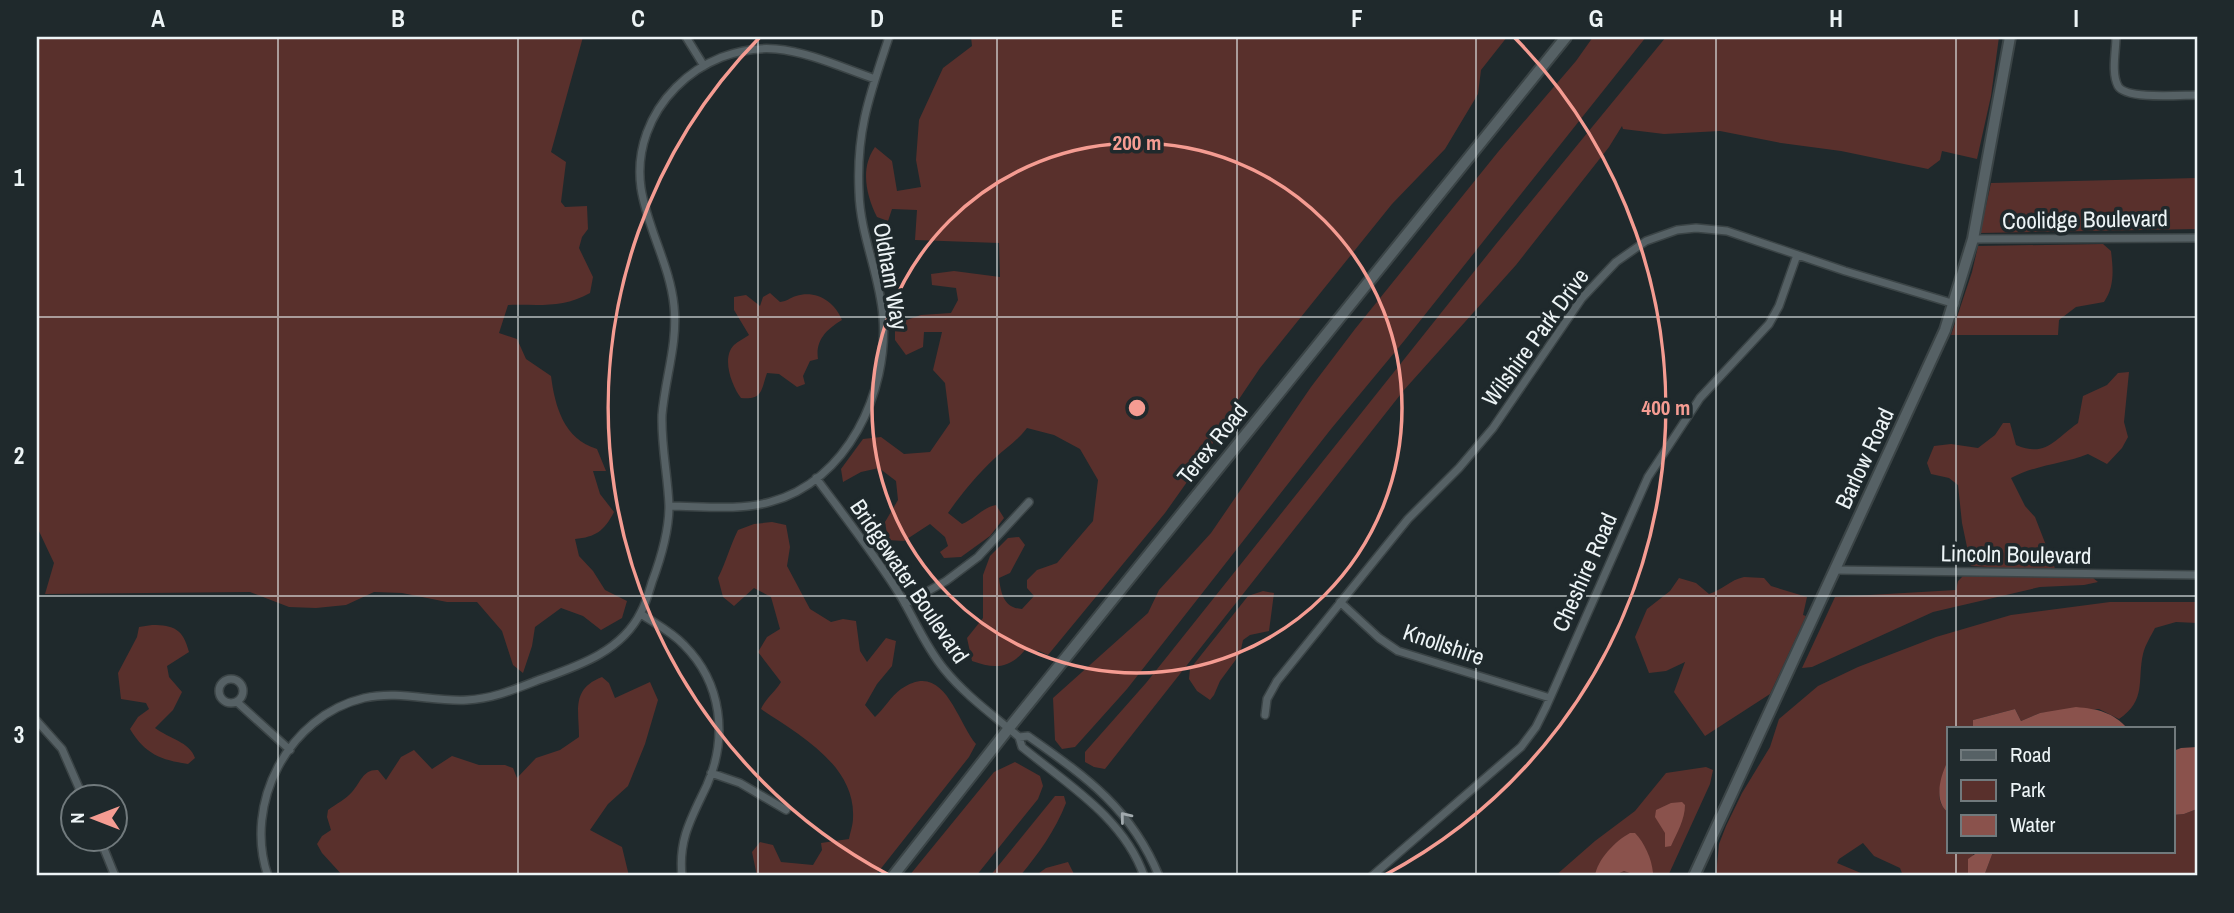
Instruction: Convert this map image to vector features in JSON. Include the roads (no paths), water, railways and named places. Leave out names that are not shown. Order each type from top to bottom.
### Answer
[{"type":"main road","name":"Terex Road","points":[[893,876],[1009,728],[1566,37]]},
{"type":"main road","name":"Barlow Road","points":[[1694,876],[1955,304],[1973,239],[2010,37]]},
{"type":"street","points":[[686,37],[704,66]]},
{"type":"street","name":"Oldham Way","points":[[669,506],[740,506],[768,503],[786,497],[816,478],[842,452],[861,424],[875,391],[883,352],[883,314],[863,229],[859,194],[860,136],[866,105],[889,37]]},
{"type":"street","points":[[2116,37],[2115,76],[2119,88],[2134,95],[2197,95]]},
{"type":"street","points":[[268,876],[260,841],[261,817],[272,778],[290,750],[312,725],[354,701],[392,693],[452,700],[483,699],[585,663],[616,644],[641,614],[662,552],[669,506],[662,415],[674,344],[674,303],[645,207],[640,169],[646,136],[657,111],[677,84],[704,66],[740,51],[778,50],[806,56],[875,79]]},
{"type":"street","name":"Wilshire Park Drive","points":[[1265,715],[1267,699],[1277,681],[1408,519],[1493,428],[1582,298],[1607,270],[1630,250],[1664,233],[1696,228],[1727,231],[1955,304]]},
{"type":"street","name":"Coolidge Boulevard","points":[[1973,239],[2197,238]]},
{"type":"street","name":"Cheshire Road","points":[[1372,876],[1521,747],[1536,727],[1656,462],[1700,398],[1769,324],[1779,306],[1797,255]]},
{"type":"street","name":"Bridgewater Boulevard","points":[[816,478],[861,537],[905,604],[928,648],[945,671],[1019,737]]},
{"type":"street","points":[[905,604],[946,581],[978,558],[1029,502]]},
{"type":"street","name":"Lincoln Boulevard","points":[[1835,570],[2197,575]]},
{"type":"street","name":"Knollshire","points":[[1340,602],[1379,638],[1398,650],[1550,698]]},
{"type":"street","points":[[641,614],[683,644],[698,662],[715,696],[719,729],[717,755],[686,829],[681,859],[682,876]]},
{"type":"street","points":[[237,702],[290,750]]},
{"type":"street","points":[[37,721],[62,749],[77,783]]},
{"type":"street","points":[[1144,876],[1131,848],[1093,803],[1022,747],[1019,737],[1028,736],[1102,793],[1130,822],[1159,876]]},
{"type":"street","points":[[711,773],[740,783],[786,810]]},
{"type":"street","points":[[1093,803],[1102,793]]},
{"type":"street","points":[[1131,848],[1142,842]]},
{"type":"street","points":[[106,853],[115,876]]},
{"type":"water","points":[[2076,707],[2091,709],[2105,712],[2126,727],[1973,727],[1973,720],[2015,709],[2021,721],[2040,713]]},
{"type":"water","points":[[2197,747],[2197,809],[2174,815],[2174,751]]},
{"type":"water","points":[[1947,763],[1947,811],[1939,795]]},
{"type":"water","points":[[1682,802],[1685,810],[1680,826],[1671,846],[1665,847],[1665,833],[1655,817],[1656,810],[1671,803]]},
{"type":"water","points":[[1630,833],[1635,833],[1644,846],[1653,873],[1650,876],[1639,876],[1624,871],[1612,876],[1595,876],[1599,864],[1608,852]]},
{"type":"water","points":[[1993,853],[1984,876],[1968,876],[1968,859],[1975,854]]}]
